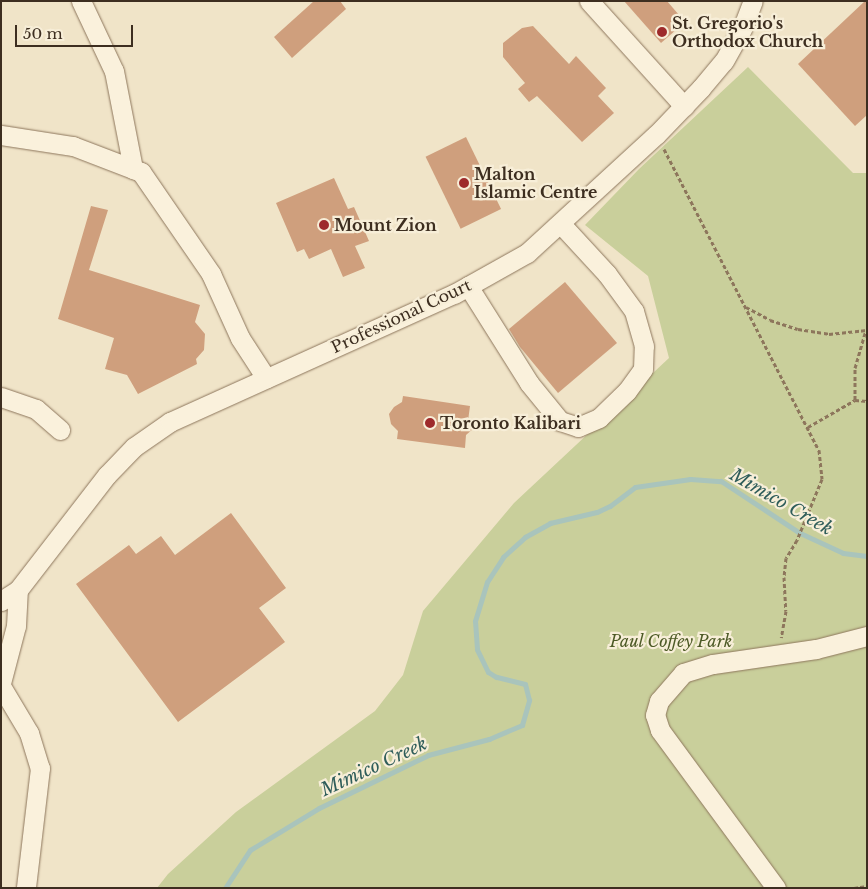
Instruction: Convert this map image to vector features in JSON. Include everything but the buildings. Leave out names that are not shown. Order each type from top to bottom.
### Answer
[{"type":"street","points":[[81,1],[114,71],[134,169]]},
{"type":"street","points":[[589,1],[684,106]]},
{"type":"street","name":"Professional Court","points":[[1,601],[18,590],[107,475],[134,447],[170,422],[468,286],[527,253],[656,135],[684,106],[724,61],[742,28],[753,1]]},
{"type":"street","points":[[1,135],[73,146],[141,172],[211,274],[240,338],[266,378]]},
{"type":"street","points":[[468,286],[529,383],[560,421],[578,427],[600,418],[627,391],[642,370],[644,346],[634,311],[607,274],[560,223]]},
{"type":"street","points":[[1,398],[36,409],[60,430]]},
{"type":"street","points":[[18,590],[16,626],[1,685],[29,733],[40,768],[26,888]]},
{"type":"street","points":[[776,888],[660,730],[655,715],[659,701],[683,674],[713,664],[816,649],[867,636]]},
{"type":"path","points":[[656,135],[819,450],[822,463],[822,479],[797,540],[786,558],[784,577],[786,611],[776,655]]},
{"type":"path","points":[[745,306],[770,320],[798,330],[829,334],[866,331],[855,368],[856,400]]},
{"type":"path","points":[[808,427],[856,400],[867,401]]},
{"type":"path","points":[[854,888],[867,886]]},
{"type":"green space","name":"Paul Coffey Park","points":[[748,67],[853,173],[867,173],[867,888],[157,888],[168,874],[236,812],[375,711],[403,675],[423,611],[514,503],[669,358],[648,276],[585,225],[639,169]]},
{"type":"waterway","name":"Mimico Creek","points":[[225,888],[250,850],[319,808],[428,755],[489,739],[522,725],[529,700],[525,684],[496,677],[488,672],[477,649],[475,621],[487,582],[503,557],[525,537],[550,523],[597,512],[610,506],[635,487],[690,479],[721,481],[800,533],[843,553],[867,556]]},
{"type":"place","name":"St. Gregorio's Orthodox Church","points":[[662,32]]},
{"type":"place","name":"Malton Islamic Centre","points":[[464,183]]},
{"type":"place","name":"Mount Zion","points":[[324,225]]},
{"type":"place","name":"Toronto Kalibari","points":[[430,423]]}]
